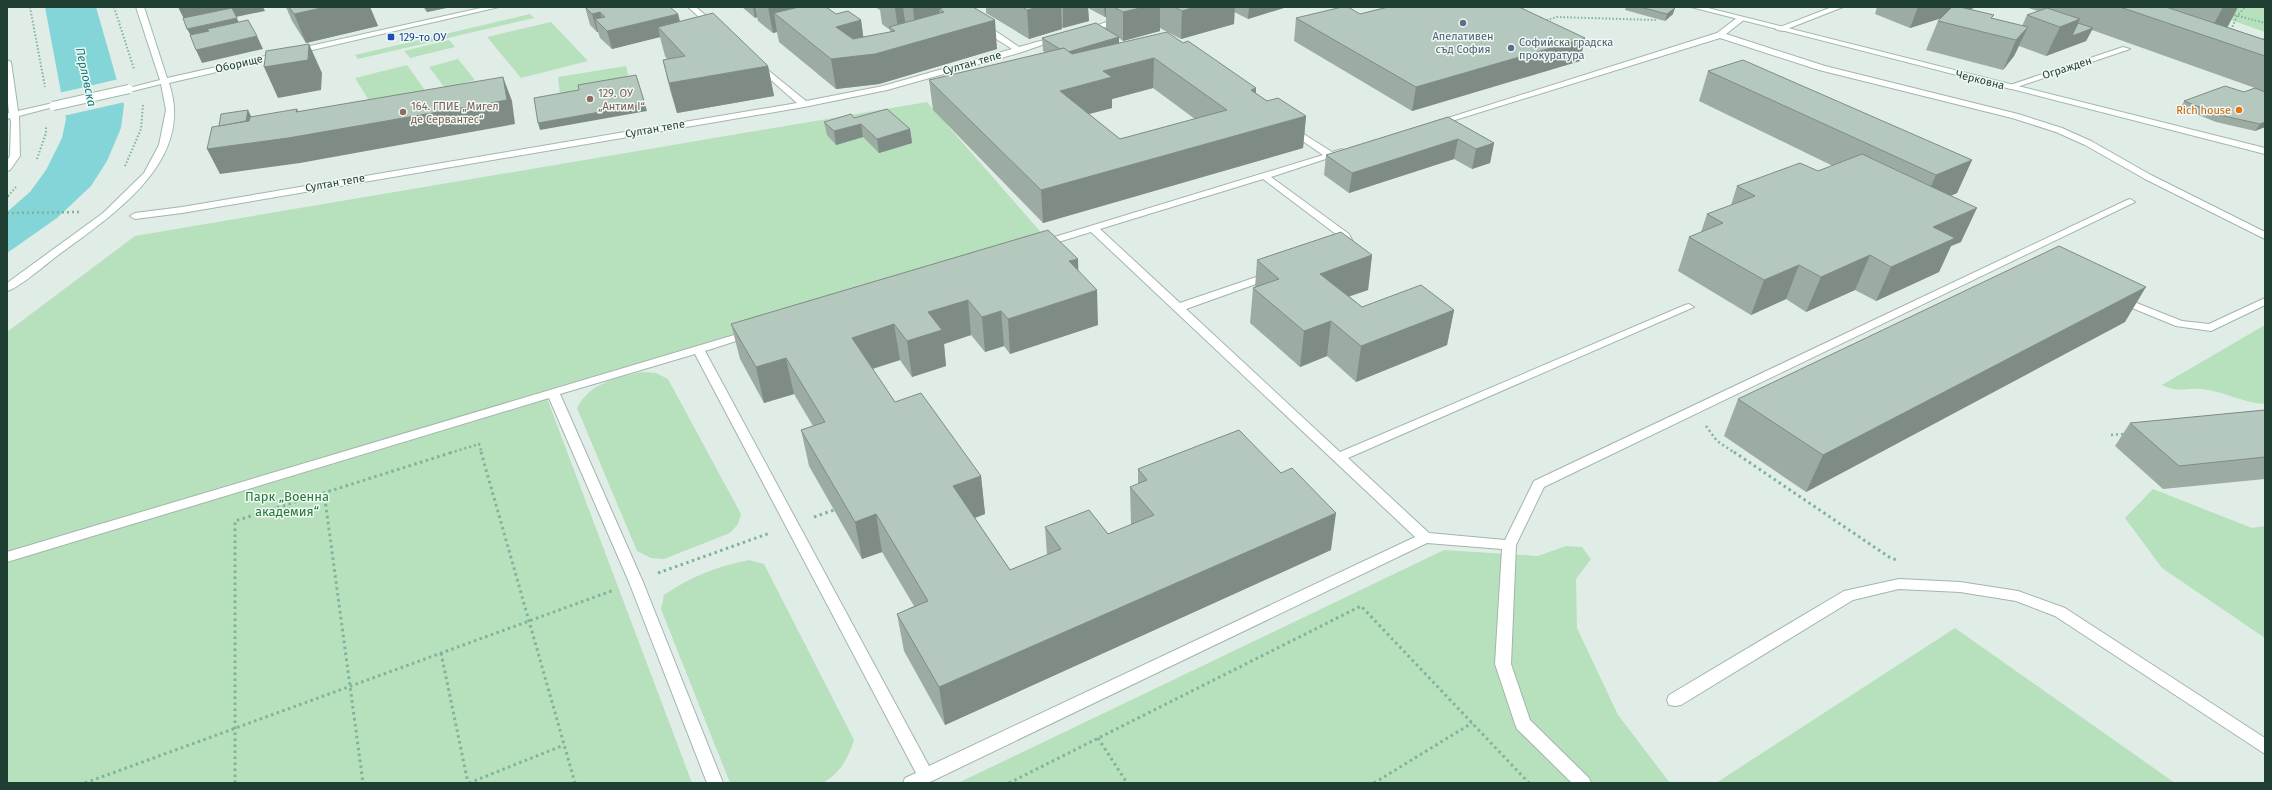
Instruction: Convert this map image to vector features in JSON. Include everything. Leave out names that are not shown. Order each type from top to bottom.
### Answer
[{"type":"street","points":[[7,288],[106,215],[148,174],[164,145],[170,110],[165,81],[140,7]]},
{"type":"street","name":"Оборище","points":[[11,115],[495,7]]},
{"type":"street","points":[[692,7],[718,30]]},
{"type":"street","name":"Черковна","points":[[1695,7],[2265,151]]},
{"type":"street","points":[[1779,29],[1839,7]]},
{"type":"street","points":[[1078,32],[1130,18]]},
{"type":"street","points":[[1427,125],[1720,35],[1741,19]]},
{"type":"street","points":[[977,23],[1019,50]]},
{"type":"street","points":[[1720,35],[1822,68],[2015,116],[2059,130],[2088,143],[2148,177],[2265,236]]},
{"type":"street","name":"Султан тепе","points":[[135,216],[182,210],[804,104],[884,88],[1063,37]]},
{"type":"street","name":"Огражден","points":[[2008,87],[2126,49]]},
{"type":"street","points":[[750,57],[804,104]]},
{"type":"street","points":[[7,62],[15,156],[7,168]]},
{"type":"street","points":[[1284,124],[1330,155]]},
{"type":"street","points":[[1032,247],[1352,148]]},
{"type":"street","points":[[1264,176],[1345,236],[1349,244],[1341,251]]},
{"type":"street","points":[[1583,783],[1523,724],[1503,664],[1509,545],[1539,484],[2130,202]]},
{"type":"street","points":[[1092,228],[1425,538]]},
{"type":"street","points":[[2020,254],[2034,261]]},
{"type":"street","points":[[1178,308],[1282,271]]},
{"type":"street","points":[[2111,295],[2180,324],[2211,328],[2265,301]]},
{"type":"street","points":[[1339,458],[1689,308]]},
{"type":"street","points":[[7,557],[766,328]]},
{"type":"street","points":[[698,349],[926,776]]},
{"type":"street","points":[[553,392],[636,582],[715,783]]},
{"type":"street","points":[[912,783],[1425,538],[1509,545]]},
{"type":"street","points":[[1674,700],[1849,595],[1899,584],[1960,587],[2018,596],[2060,612],[2265,748]]},
{"type":"path","points":[[30,7],[46,94]]},
{"type":"path","points":[[114,7],[135,72]]},
{"type":"path","points":[[2226,31],[2233,29],[2237,16],[2244,7]]},
{"type":"path","points":[[2229,14],[2265,23]]},
{"type":"path","points":[[1541,21],[1557,17],[1655,20],[1658,18]]},
{"type":"path","points":[[125,166],[135,148],[144,115],[142,101]]},
{"type":"path","points":[[74,216],[85,208]]},
{"type":"path","points":[[7,213],[80,212]]},
{"type":"path","points":[[1695,409],[1716,441],[1889,557],[1904,563]]},
{"type":"path","points":[[2111,435],[2126,434]]},
{"type":"path","points":[[235,783],[235,521],[479,444],[574,783]]},
{"type":"path","points":[[324,492],[363,783]]},
{"type":"path","points":[[85,783],[792,525]]},
{"type":"path","points":[[1009,783],[1361,606],[1530,783]]},
{"type":"path","points":[[441,653],[468,783],[564,745]]},
{"type":"path","points":[[1374,783],[1472,723]]},
{"type":"path","points":[[1098,738],[1127,783]]},
{"type":"green space","points":[[2194,7],[2265,7],[2265,32]]},
{"type":"green space","points":[[530,14],[534,18],[358,59],[355,55]]},
{"type":"green space","points":[[551,22],[588,61],[521,78],[487,37]]},
{"type":"green space","points":[[449,40],[455,47],[410,58],[404,51]]},
{"type":"green space","points":[[458,59],[475,80],[445,88],[429,67]]},
{"type":"green space","points":[[407,65],[429,96],[375,110],[355,78]]},
{"type":"green space","points":[[626,66],[630,83],[560,94],[558,77]]},
{"type":"green space","name":"Парк „Военна академия“","points":[[927,102],[1046,238],[545,393],[692,783],[7,783],[7,332],[135,236]]},
{"type":"green space","points":[[2265,325],[2265,404],[2249,402],[2209,390],[2177,390],[2162,385]]},
{"type":"green space","points":[[642,372],[656,373],[668,379],[741,514],[738,524],[730,533],[664,559],[651,558],[637,551],[577,408],[582,400],[596,387],[613,379]]},
{"type":"green space","points":[[2153,489],[2252,528],[2265,526],[2265,638],[2162,568],[2125,518]]},
{"type":"green space","points":[[1566,546],[1582,547],[1591,559],[1576,579],[1577,628],[1618,715],[1670,783],[958,783],[1444,550],[1538,556]]},
{"type":"green space","points":[[749,560],[764,564],[854,740],[843,765],[834,775],[823,783],[730,783],[661,609],[664,595],[684,583],[726,565]]},
{"type":"green space","points":[[1955,628],[2175,783],[1716,783]]},
{"type":"water","name":"Перловска","points":[[45,7],[96,7],[124,105],[121,128],[107,161],[91,186],[57,218],[7,253],[7,212],[30,192],[46,170],[62,138],[66,119]]},
{"type":"pier","points":[[119,79],[125,102],[63,116],[59,93]]},
{"type":"building","points":[[289,7],[326,7],[294,14]]},
{"type":"building","points":[[585,7],[670,7],[678,14],[607,31],[595,19],[605,17],[600,12],[592,14]]},
{"type":"building","points":[[799,7],[826,7],[836,14],[848,11],[861,20],[836,27],[853,39],[895,31],[889,27],[944,12],[939,9],[945,7],[973,7],[995,20],[875,54],[831,59],[774,13]]},
{"type":"building","points":[[1022,7],[1038,7],[1027,10]]},
{"type":"building","points":[[1114,7],[1144,7],[1123,12]]},
{"type":"building","points":[[1175,7],[1195,7],[1182,11]]},
{"type":"building","points":[[1342,7],[1348,7],[1360,14],[1388,7],[1519,7],[1585,38],[1416,87],[1296,18]]},
{"type":"building","points":[[1640,7],[1672,7],[1675,8],[1667,14]]},
{"type":"building","points":[[1952,7],[1960,7],[1994,15],[1991,18],[2028,27],[2016,40],[1938,21]]},
{"type":"building","points":[[2120,7],[2166,7],[2265,40],[2265,56]]},
{"type":"building","points":[[232,8],[237,18],[187,29],[183,18]]},
{"type":"building","points":[[2047,8],[2080,19],[2060,27],[2027,15]]},
{"type":"building","points":[[713,13],[768,66],[669,83],[663,60],[685,56],[658,27]]},
{"type":"building","points":[[248,20],[257,36],[196,50],[190,35],[209,31],[207,29]]},
{"type":"building","points":[[1096,23],[1119,37],[1068,52],[1064,48],[1060,49],[1042,38]]},
{"type":"building","points":[[2078,23],[2093,28],[2072,36]]},
{"type":"building","points":[[1167,32],[1183,43],[1188,41],[1256,88],[1251,90],[1267,101],[1278,98],[1306,116],[1041,190],[929,80],[1064,48],[1072,54]],"holes":[[[1154,58],[1227,110],[1120,139],[1060,91],[1112,77],[1103,71]]]},
{"type":"building","points":[[309,44],[308,60],[264,67],[266,51]]},
{"type":"building","points":[[1743,60],[1972,160],[1936,175],[1708,71]]},
{"type":"building","points":[[636,75],[645,104],[538,123],[534,98],[579,90],[578,85]]},
{"type":"building","points":[[503,77],[507,100],[288,138],[207,149],[212,127],[249,121],[250,117],[297,109],[296,112]]},
{"type":"building","points":[[2225,86],[2244,92],[2255,88],[2265,92],[2265,122],[2260,124],[2220,115],[2184,101]]},
{"type":"building","points":[[887,109],[910,129],[877,139],[861,124],[834,131],[824,122],[851,114],[854,118]]},
{"type":"building","points":[[248,110],[246,121],[219,126],[221,114]]},
{"type":"building","points":[[1448,117],[1494,143],[1476,149],[1458,139],[1352,173],[1326,155]]},
{"type":"building","points":[[1862,154],[1977,208],[1933,227],[1955,238],[1891,267],[1870,255],[1821,277],[1799,265],[1764,280],[1689,237],[1723,223],[1707,214],[1755,196],[1737,186],[1800,163],[1818,171]]},
{"type":"building","points":[[1048,230],[1078,259],[1069,261],[1097,290],[1008,319],[1001,311],[982,317],[968,300],[928,312],[942,330],[907,341],[894,324],[852,338],[895,402],[921,393],[981,476],[953,486],[1010,570],[1061,549],[1045,527],[1089,510],[1108,534],[1154,515],[1130,487],[1147,480],[1138,469],[1239,430],[1281,473],[1292,468],[1336,513],[939,687],[897,614],[928,601],[876,514],[855,522],[801,430],[825,422],[786,358],[756,367],[731,324]]},
{"type":"building","points":[[1341,232],[1372,255],[1320,274],[1362,307],[1421,285],[1454,310],[1361,346],[1331,321],[1304,331],[1253,288],[1279,279],[1257,260]]},
{"type":"building","points":[[2059,246],[2146,287],[1823,455],[1738,399]]},
{"type":"building","points":[[2265,410],[2265,457],[2179,466],[2130,423]]},
{"type":"place","name":"Апелативен съд София","points":[[1463,23]]},
{"type":"place","name":"129-то ОУ","points":[[391,37]]},
{"type":"place","name":"Софийска градска прокуратура","points":[[1511,48]]},
{"type":"place","name":"129. ОУ „Антим I“","points":[[590,99]]},
{"type":"place","name":"Rich house","points":[[2239,110]]},
{"type":"place","name":"164. ГПИЕ „Мигел де Сервантес“","points":[[403,112]]}]
